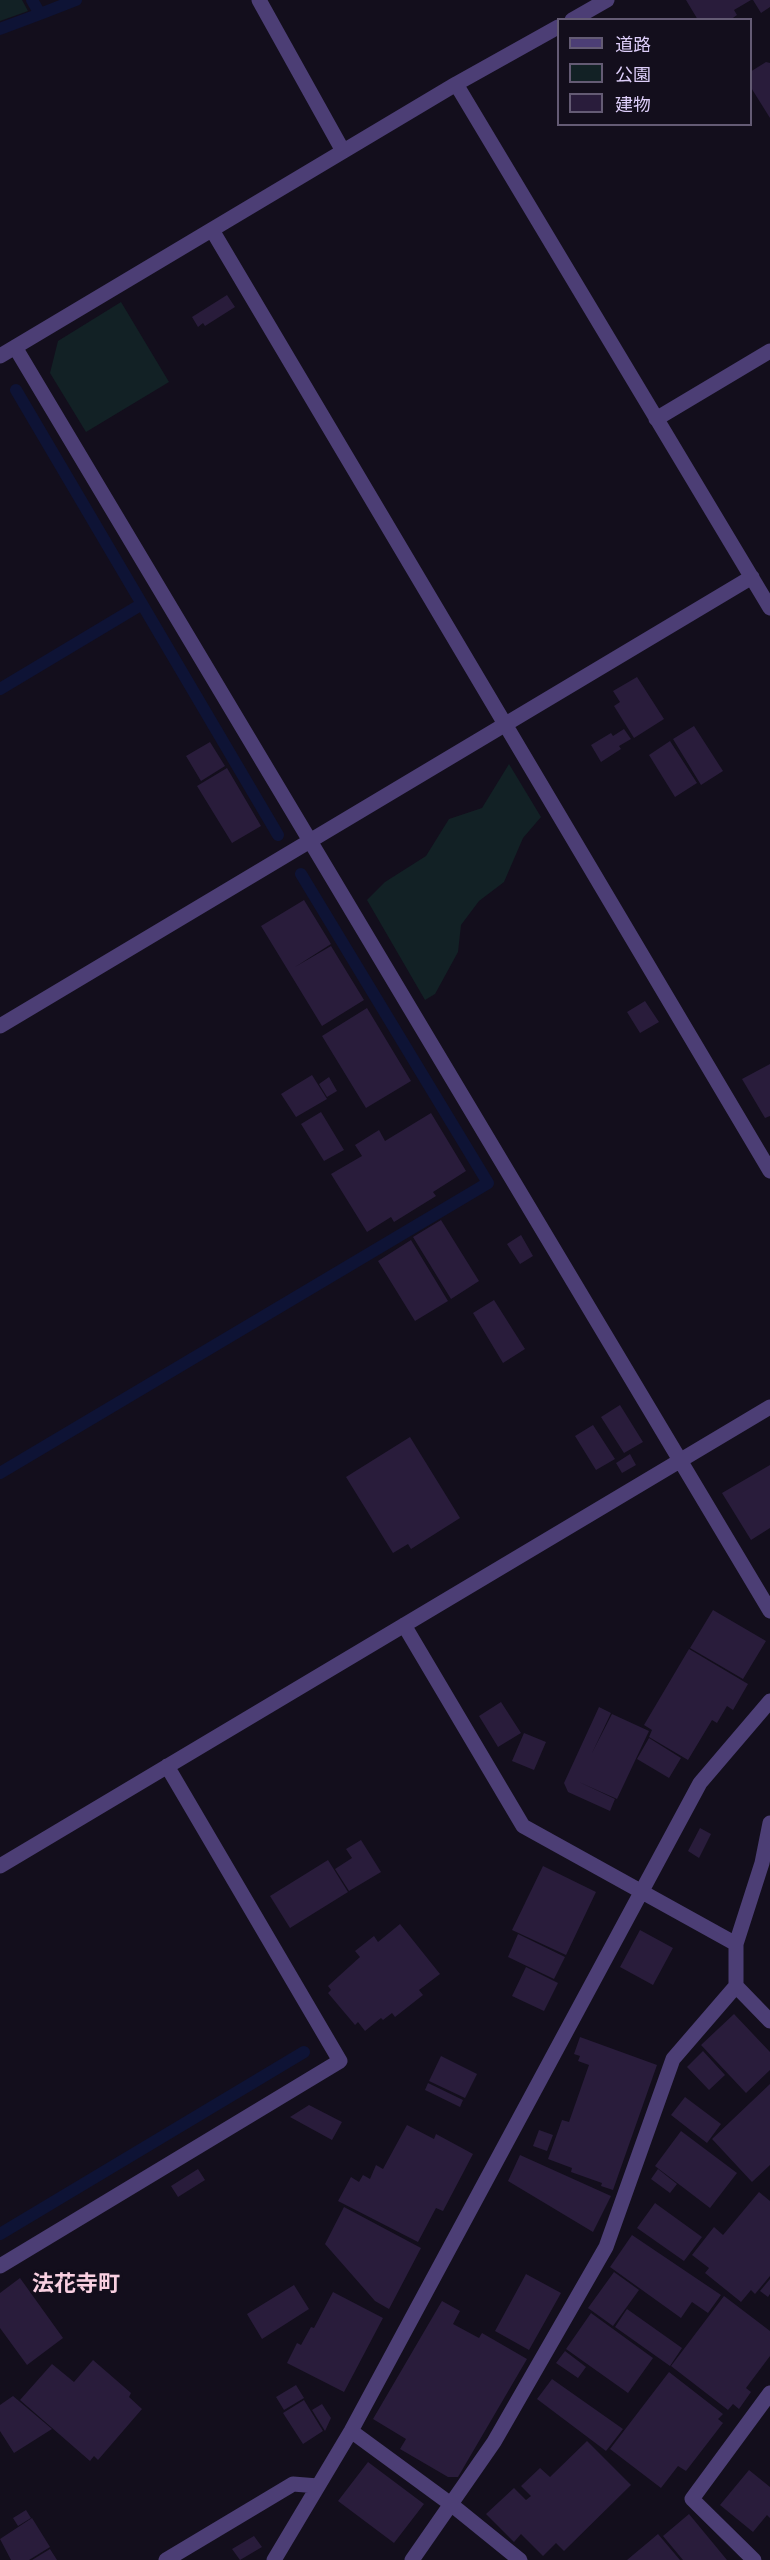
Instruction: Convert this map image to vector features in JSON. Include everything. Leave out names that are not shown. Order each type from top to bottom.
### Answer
[{"type":"street","points":[[259,0],[343,151]]},
{"type":"street","points":[[576,18],[607,0]]},
{"type":"street","points":[[0,356],[456,84],[557,28]]},
{"type":"street","points":[[456,84],[770,608]]},
{"type":"street","points":[[212,230],[770,1171]]},
{"type":"street","points":[[15,347],[770,1611]]},
{"type":"street","points":[[656,419],[770,351]]},
{"type":"street","points":[[0,1026],[752,577]]},
{"type":"street","points":[[0,1866],[770,1407]]},
{"type":"street","points":[[404,1625],[523,1826],[736,1944]]},
{"type":"street","points":[[274,2560],[351,2431],[700,1783],[770,1701]]},
{"type":"street","points":[[0,2266],[340,2061],[167,1766]]},
{"type":"street","points":[[412,2560],[494,2442],[606,2247],[673,2059],[736,1986],[736,1944],[766,1862],[770,1823]]},
{"type":"street","points":[[736,1986],[770,2021]]},
{"type":"street","points":[[747,2558],[692,2499],[770,2393]]},
{"type":"street","points":[[351,2431],[452,2505],[520,2560]]},
{"type":"street","points":[[166,2560],[293,2484],[318,2486]]},
{"type":"green space","points":[[0,0],[22,0],[28,11],[0,21]]},
{"type":"green space","points":[[121,302],[169,382],[86,432],[50,373],[58,341]]},
{"type":"green space","points":[[509,764],[541,817],[523,838],[504,882],[479,901],[461,925],[458,952],[435,994],[425,1000],[367,900],[385,882],[426,856],[449,819],[482,808]]},
{"type":"building","points":[[686,0],[751,0],[734,10],[737,15],[733,18],[697,18]]},
{"type":"building","points":[[753,0],[770,0],[770,7],[761,13]]},
{"type":"building","points":[[766,62],[770,63],[770,118],[752,89],[752,71]]},
{"type":"building","points":[[227,295],[235,307],[205,326],[203,323],[198,327],[192,317]]},
{"type":"building","points":[[637,677],[664,719],[634,738],[614,706],[620,702],[613,691]]},
{"type":"building","points":[[694,726],[723,771],[701,785],[673,739]]},
{"type":"building","points":[[624,729],[631,739],[619,746],[621,749],[601,762],[591,745],[611,733],[613,736]]},
{"type":"building","points":[[670,741],[697,783],[675,797],[649,755]]},
{"type":"building","points":[[210,742],[225,766],[201,781],[186,756]]},
{"type":"building","points":[[227,768],[261,826],[232,843],[197,786]]},
{"type":"building","points":[[304,900],[331,944],[295,967],[331,946],[364,1000],[322,1026],[261,926]]},
{"type":"building","points":[[645,1001],[659,1022],[640,1033],[627,1012]]},
{"type":"building","points":[[367,1008],[411,1081],[366,1108],[322,1036]]},
{"type":"building","points":[[770,1064],[770,1116],[765,1118],[742,1079]]},
{"type":"building","points":[[312,1075],[327,1099],[296,1117],[281,1094]]},
{"type":"building","points":[[329,1077],[337,1091],[327,1097],[319,1084]]},
{"type":"building","points":[[321,1112],[344,1150],[324,1161],[301,1124]]},
{"type":"building","points":[[431,1113],[466,1171],[433,1192],[436,1196],[394,1222],[391,1217],[367,1232],[331,1174],[362,1156],[355,1145],[379,1130],[385,1141]]},
{"type":"building","points":[[441,1220],[479,1281],[451,1299],[413,1237]]},
{"type":"building","points":[[521,1235],[533,1256],[520,1264],[507,1244]]},
{"type":"building","points":[[411,1240],[448,1301],[415,1321],[378,1261]]},
{"type":"building","points":[[494,1300],[525,1349],[503,1363],[473,1313]]},
{"type":"building","points":[[620,1405],[643,1442],[624,1453],[601,1417]]},
{"type":"building","points":[[593,1425],[615,1459],[596,1470],[575,1436]]},
{"type":"building","points":[[410,1437],[460,1518],[411,1549],[408,1544],[393,1553],[346,1477]]},
{"type":"building","points":[[630,1454],[636,1465],[622,1473],[616,1463]]},
{"type":"building","points":[[770,1465],[770,1528],[751,1540],[722,1493]]},
{"type":"building","points":[[713,1610],[766,1641],[743,1679],[690,1648]]},
{"type":"building","points":[[689,1649],[748,1684],[733,1710],[727,1706],[717,1723],[712,1720],[688,1760],[649,1737],[652,1730],[644,1725]]},
{"type":"building","points":[[501,1702],[521,1733],[498,1747],[479,1716]]},
{"type":"building","points":[[599,1707],[611,1713],[592,1753],[612,1714],[649,1731],[617,1799],[579,1782],[615,1799],[610,1811],[568,1792],[564,1783]]},
{"type":"building","points":[[524,1733],[546,1742],[534,1770],[512,1761]]},
{"type":"building","points":[[649,1738],[681,1758],[669,1778],[637,1759]]},
{"type":"building","points":[[700,1828],[711,1834],[699,1858],[688,1851]]},
{"type":"building","points":[[361,1840],[381,1872],[349,1891],[335,1869],[352,1858],[346,1849]]},
{"type":"building","points":[[328,1860],[348,1892],[290,1928],[270,1896]]},
{"type":"building","points":[[543,1866],[596,1892],[566,1955],[512,1930]]},
{"type":"building","points":[[400,1924],[440,1974],[419,1990],[423,1995],[395,2017],[392,2013],[383,2020],[381,2018],[365,2031],[358,2022],[355,2025],[328,1993],[331,1990],[328,1986],[360,1957],[355,1951],[374,1936],[378,1942]]},
{"type":"building","points":[[640,1930],[673,1948],[653,1985],[620,1967]]},
{"type":"building","points":[[518,1934],[565,1957],[554,1979],[508,1957]]},
{"type":"building","points":[[526,1967],[558,1983],[544,2011],[512,1996]]},
{"type":"building","points":[[734,2014],[770,2052],[770,2070],[746,2093],[701,2045]]},
{"type":"building","points":[[580,2037],[657,2065],[613,2190],[601,2186],[602,2183],[571,2172],[572,2168],[548,2159],[562,2120],[569,2122],[589,2065],[578,2061],[580,2056],[574,2054]]},
{"type":"building","points":[[703,2051],[725,2075],[709,2090],[687,2067]]},
{"type":"building","points":[[441,2056],[477,2074],[465,2098],[429,2081]]},
{"type":"building","points":[[428,2083],[463,2100],[460,2107],[425,2090]]},
{"type":"building","points":[[770,2084],[770,2165],[752,2182],[712,2139]]},
{"type":"building","points":[[685,2097],[721,2124],[707,2143],[671,2115]]},
{"type":"building","points":[[309,2105],[342,2122],[332,2140],[290,2117]]},
{"type":"building","points":[[407,2125],[434,2139],[436,2134],[473,2154],[443,2211],[436,2208],[418,2242],[338,2201],[351,2177],[359,2182],[363,2175],[370,2179],[376,2165],[383,2169]]},
{"type":"building","points":[[539,2130],[553,2135],[547,2151],[533,2146]]},
{"type":"building","points":[[681,2131],[737,2173],[710,2208],[655,2166]]},
{"type":"building","points":[[520,2155],[611,2196],[593,2232],[508,2181]]},
{"type":"building","points":[[198,2169],[205,2180],[178,2197],[171,2186]]},
{"type":"building","points":[[658,2169],[677,2184],[670,2193],[651,2179]]},
{"type":"building","points":[[759,2192],[770,2201],[770,2276],[755,2294],[751,2290],[741,2302],[705,2273],[709,2268],[692,2255],[714,2227],[723,2235]]},
{"type":"building","points":[[655,2203],[702,2237],[684,2261],[637,2228]]},
{"type":"building","points":[[344,2207],[421,2248],[389,2309],[375,2301],[325,2244]]},
{"type":"building","points":[[632,2235],[721,2295],[708,2313],[692,2302],[681,2318],[610,2267]]},
{"type":"building","points":[[614,2272],[639,2290],[613,2326],[588,2308]]},
{"type":"building","points":[[526,2274],[561,2293],[529,2350],[495,2331]]},
{"type":"building","points":[[20,2278],[63,2338],[27,2365],[0,2328],[0,2293]]},
{"type":"building","points":[[770,2279],[770,2294],[768,2297],[760,2291]]},
{"type":"building","points":[[294,2285],[309,2309],[262,2339],[247,2314]]},
{"type":"building","points":[[333,2292],[383,2318],[344,2392],[287,2363],[297,2343],[301,2345],[311,2327],[314,2328]]},
{"type":"building","points":[[724,2296],[770,2331],[770,2356],[746,2388],[751,2392],[739,2409],[733,2404],[728,2410],[671,2366]]},
{"type":"building","points":[[442,2301],[460,2311],[453,2324],[479,2338],[482,2333],[527,2359],[458,2477],[448,2477],[400,2449],[406,2439],[373,2419]]},
{"type":"building","points":[[627,2309],[682,2348],[670,2366],[615,2327]]},
{"type":"building","points":[[591,2313],[653,2358],[628,2393],[566,2349]]},
{"type":"building","points":[[565,2351],[586,2367],[578,2378],[556,2363]]},
{"type":"building","points":[[93,2360],[131,2393],[129,2397],[142,2409],[98,2460],[94,2456],[90,2461],[20,2400],[52,2364],[74,2382]]},
{"type":"building","points":[[669,2372],[723,2414],[718,2419],[723,2423],[686,2471],[678,2466],[661,2488],[610,2449]]},
{"type":"building","points":[[552,2379],[623,2429],[606,2451],[537,2399]]},
{"type":"building","points":[[296,2385],[304,2398],[284,2410],[276,2397]]},
{"type":"building","points":[[13,2396],[52,2429],[14,2453],[0,2431],[0,2405]]},
{"type":"building","points":[[304,2400],[323,2431],[303,2444],[283,2413]]},
{"type":"building","points":[[322,2404],[331,2418],[325,2431],[312,2410]]},
{"type":"building","points":[[587,2441],[631,2485],[564,2551],[556,2543],[543,2556],[521,2534],[514,2542],[486,2514],[514,2488],[526,2500],[531,2496],[521,2486],[540,2468],[550,2477]]},
{"type":"building","points":[[368,2462],[424,2504],[394,2543],[338,2501]]},
{"type":"building","points":[[749,2470],[770,2487],[770,2518],[767,2515],[753,2532],[720,2505]]},
{"type":"building","points":[[26,2510],[31,2518],[18,2526],[13,2518]]},
{"type":"building","points":[[689,2514],[727,2560],[683,2560],[663,2536]]},
{"type":"building","points":[[32,2518],[50,2547],[29,2560],[11,2560],[0,2539]]},
{"type":"building","points":[[658,2534],[680,2560],[627,2560]]},
{"type":"building","points":[[254,2536],[262,2547],[240,2560],[232,2549]]},
{"type":"building","points":[[50,2549],[57,2560],[32,2560]]},
{"type":"waterway","points":[[0,29],[40,14],[32,0]]},
{"type":"waterway","points":[[40,14],[76,0]]},
{"type":"waterway","points":[[0,689],[142,604],[16,390]]},
{"type":"waterway","points":[[142,604],[278,835]]},
{"type":"waterway","points":[[0,1473],[488,1183],[301,874]]},
{"type":"waterway","points":[[0,2234],[304,2052]]},
{"type":"district","name":"法花寺町","points":[[76,2284]]}]
